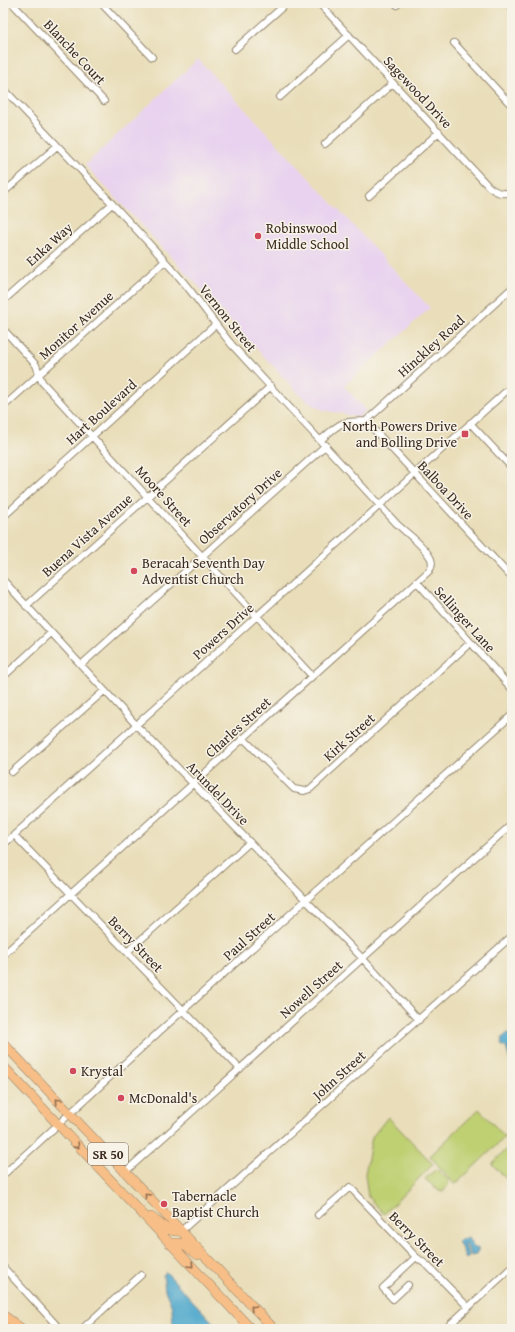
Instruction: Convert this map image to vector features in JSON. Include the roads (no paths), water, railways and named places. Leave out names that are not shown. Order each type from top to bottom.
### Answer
[{"type":"highway","name":"SR 50","points":[[3,1043],[274,1329]]},
{"type":"highway","name":"SR 50","points":[[3,1066],[251,1329]]},
{"type":"highway","points":[[135,1206],[169,1230],[174,1232],[181,1231]]},
{"type":"highway","points":[[170,1243],[181,1244],[212,1265]]},
{"type":"highway","points":[[3,1315],[22,1329]]},
{"type":"street","name":"Blanche Court","points":[[12,3],[104,100]]},
{"type":"street","points":[[101,3],[152,57]]},
{"type":"street","points":[[235,49],[287,3]]},
{"type":"street","name":"Sagewood Drive","points":[[319,3],[489,187],[496,192],[508,193],[512,191]]},
{"type":"street","points":[[508,3],[512,7]]},
{"type":"street","points":[[280,97],[349,35]]},
{"type":"street","points":[[454,44],[512,106]]},
{"type":"street","points":[[325,144],[393,83]]},
{"type":"street","name":"Vernon Street","points":[[3,88],[165,261],[194,295],[215,325],[396,523],[428,555],[432,564]]},
{"type":"street","points":[[369,196],[439,132]]},
{"type":"street","points":[[3,193],[57,146]]},
{"type":"street","name":"Enka Way","points":[[3,301],[112,204]]},
{"type":"street","name":"Monitor Avenue","points":[[3,407],[165,261]]},
{"type":"street","name":"Hinckley Road","points":[[366,421],[512,288]]},
{"type":"street","name":"Hart Boulevard","points":[[3,517],[215,325]]},
{"type":"street","name":"Moore Street","points":[[3,329],[36,365],[42,382],[312,676]]},
{"type":"street","name":"Buena Vista Avenue","points":[[26,606],[271,386]]},
{"type":"street","name":"Powers Drive","points":[[3,845],[512,386]]},
{"type":"street","points":[[321,440],[340,423],[366,421]]},
{"type":"street","name":"Balboa Drive","points":[[366,421],[512,578]]},
{"type":"street","points":[[470,424],[512,468]]},
{"type":"street","name":"Observatory Drive","points":[[81,665],[326,445]]},
{"type":"street","name":"Charles Street","points":[[3,954],[71,895],[417,582],[432,568],[432,564]]},
{"type":"street","name":"Arundel Drive","points":[[3,580],[136,726],[363,959],[419,1020]]},
{"type":"street","name":"Sellinger Lane","points":[[417,582],[470,644],[512,689]]},
{"type":"street","points":[[3,677],[51,633]]},
{"type":"street","name":"Kirk Street","points":[[243,738],[294,789],[304,791],[310,789],[470,644]]},
{"type":"street","points":[[12,772],[104,691]]},
{"type":"street","name":"Paul Street","points":[[3,1175],[512,715]]},
{"type":"street","name":"Nowell Street","points":[[125,1172],[512,824]]},
{"type":"street","name":"Berry Street","points":[[14,835],[240,1069]]},
{"type":"street","points":[[127,952],[249,843]]},
{"type":"street","name":"John Street","points":[[181,1231],[512,936]]},
{"type":"street","name":"Berry Street","points":[[318,1215],[350,1187],[416,1256],[428,1266],[468,1307]]},
{"type":"street","points":[[408,1285],[393,1299],[383,1288],[416,1256]]},
{"type":"street","points":[[3,1267],[60,1329]]},
{"type":"street","points":[[445,1329],[512,1267]]},
{"type":"street","points":[[82,1329],[141,1275]]},
{"type":"water","points":[[508,1033],[512,1034],[512,1064],[506,1047],[501,1045],[502,1038]]},
{"type":"water","points":[[468,1237],[473,1247],[479,1249],[475,1255],[471,1256],[466,1243],[464,1243],[469,1256],[466,1258],[458,1241]]},
{"type":"water","points":[[166,1272],[219,1329],[173,1329],[172,1307],[165,1290],[163,1275]]},
{"type":"place","name":"Robinswood Middle School","points":[[258,236]]},
{"type":"place","name":"North Powers Drive and Bolling Drive","points":[[465,434]]},
{"type":"place","name":"Beracah Seventh Day Adventist Church","points":[[134,571]]},
{"type":"place","name":"Krystal","points":[[73,1071]]},
{"type":"place","name":"McDonald's","points":[[121,1098]]},
{"type":"place","name":"Tabernacle Baptist Church","points":[[164,1204]]}]
